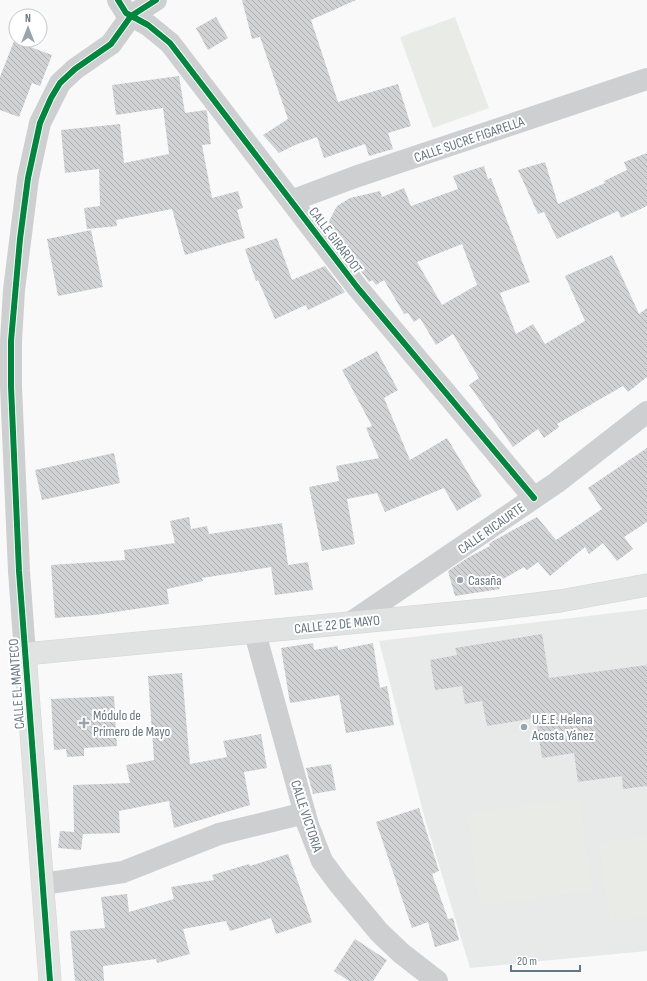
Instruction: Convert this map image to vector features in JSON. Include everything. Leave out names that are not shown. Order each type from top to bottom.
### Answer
[{"type":"street","points":[[125,8],[156,0]]},
{"type":"street","name":"CALLE GIRARDOT","points":[[125,8],[170,43],[357,287],[534,498]]},
{"type":"street","name":"CALLE EL MANTECO","points":[[50,981],[19,571],[11,386],[14,290],[28,178],[40,123],[60,82],[75,69],[111,44],[125,8]]},
{"type":"street","name":"CALLE SUCRE FIGARELLA","points":[[291,201],[355,177],[647,78]]},
{"type":"street","name":"CALLE RICAURTE","points":[[350,623],[534,498],[647,412]]},
{"type":"street","name":"CALLE 22 DE MAYO","points":[[25,654],[495,609],[560,601],[647,585]]},
{"type":"street","name":"CALLE VICTORIA","points":[[255,633],[305,813],[322,861],[379,932],[401,953],[437,981]]},
{"type":"street","points":[[43,884],[123,872],[218,834],[305,813]]},
{"type":"shaded area","points":[[455,17],[489,108],[433,128],[400,37]]},
{"type":"shaded area","name":"U.E.E. Helena Acosta Yánez","points":[[647,609],[647,951],[470,968],[423,812],[379,641]]},
{"type":"shaded area","points":[[579,798],[592,891],[480,906],[467,813]]},
{"type":"shaded area","points":[[647,836],[647,917],[610,922],[599,842]]},
{"type":"building","points":[[242,0],[356,0],[311,20],[338,102],[398,84],[411,126],[388,133],[393,149],[369,156],[365,144],[324,158],[317,137],[279,153],[263,135],[288,119],[260,37],[252,39]]},
{"type":"building","points":[[216,17],[228,38],[208,50],[196,28]]},
{"type":"building","points":[[11,48],[33,48],[52,55],[40,86],[32,83],[19,117],[0,110],[0,77]]},
{"type":"building","points":[[179,76],[185,113],[206,110],[207,112],[211,144],[202,145],[212,198],[238,191],[243,208],[237,210],[245,238],[185,255],[172,209],[116,220],[117,226],[87,229],[84,208],[100,206],[99,169],[65,173],[61,130],[120,124],[124,163],[169,154],[163,108],[116,115],[112,85]]},
{"type":"building","points":[[647,153],[647,206],[621,218],[618,211],[557,239],[544,212],[538,214],[518,170],[545,162],[558,204],[605,183],[604,181],[627,170],[624,162]]},
{"type":"building","points":[[484,166],[488,179],[491,178],[530,282],[500,293],[516,334],[533,324],[545,344],[585,321],[565,276],[612,255],[639,314],[647,308],[647,377],[628,392],[623,386],[557,424],[559,427],[544,438],[538,429],[513,447],[469,385],[479,378],[453,334],[436,345],[420,318],[414,322],[408,313],[404,314],[384,280],[376,285],[372,280],[369,282],[349,255],[352,254],[328,223],[337,206],[350,198],[380,191],[382,197],[404,188],[411,206],[458,189],[453,176]],"holes":[[[462,244],[477,285],[442,305],[417,262]]]},
{"type":"building","points":[[91,230],[103,287],[58,296],[47,239]]},
{"type":"building","points":[[277,238],[292,280],[325,266],[345,292],[308,310],[306,305],[275,319],[258,280],[256,281],[245,249]]},
{"type":"building","points":[[377,351],[398,390],[384,398],[410,460],[447,438],[482,496],[457,511],[444,488],[385,512],[377,493],[347,499],[355,544],[322,551],[309,487],[339,481],[336,466],[379,458],[366,428],[372,426],[342,370]]},
{"type":"building","points":[[647,448],[647,522],[624,537],[633,549],[617,561],[603,543],[589,554],[585,547],[550,576],[538,562],[527,570],[524,567],[498,582],[500,589],[455,596],[448,571],[469,557],[490,546],[489,544],[493,541],[537,517],[556,540],[602,509],[588,488]]},
{"type":"building","points":[[114,453],[120,483],[42,500],[35,470]]},
{"type":"building","points":[[189,517],[191,529],[207,526],[209,534],[282,523],[288,565],[308,562],[313,590],[275,595],[271,567],[202,578],[203,581],[167,589],[169,604],[95,615],[55,618],[51,565],[125,560],[124,550],[175,543],[170,521]]},
{"type":"building","points":[[542,634],[549,678],[647,665],[647,786],[623,789],[622,776],[578,782],[574,753],[542,758],[536,718],[487,726],[482,701],[465,704],[462,686],[435,690],[430,660],[457,655],[455,648]]},
{"type":"building","points":[[313,643],[314,650],[338,646],[338,650],[373,643],[380,688],[387,686],[394,725],[346,733],[339,695],[290,703],[281,648]]},
{"type":"building","points":[[182,673],[190,764],[227,757],[223,741],[261,734],[267,768],[244,772],[250,805],[174,828],[169,801],[119,811],[120,833],[83,834],[81,850],[58,848],[60,831],[74,832],[73,785],[130,783],[126,765],[154,760],[148,676]]},
{"type":"building","name":"Módulo de Primero de Mayo","points":[[114,696],[117,746],[84,748],[84,756],[67,757],[66,749],[54,750],[51,699]]},
{"type":"building","points":[[331,764],[336,790],[313,794],[306,768]]},
{"type":"building","points":[[419,808],[439,871],[432,874],[448,919],[453,918],[459,940],[435,947],[428,922],[412,928],[376,822]]},
{"type":"building","points":[[288,854],[312,922],[276,934],[271,918],[230,931],[226,921],[183,929],[190,954],[157,963],[156,959],[103,966],[104,981],[75,981],[70,931],[105,928],[101,897],[127,894],[129,912],[174,899],[171,887],[214,880],[212,875],[249,864],[250,866]]},
{"type":"building","points":[[355,939],[387,960],[373,981],[349,981],[334,971]]},
{"type":"cycle path","points":[[118,0],[126,13],[148,25],[170,43],[357,287],[534,498]]},
{"type":"cycle path","points":[[50,981],[19,571],[11,386],[11,341],[20,239],[28,178],[40,123],[51,98],[60,83],[75,69],[111,44],[131,16],[156,0]]},
{"type":"place","name":"Casaña","points":[[460,580]]},
{"type":"place","name":"Módulo de Primero de Mayo","points":[[84,723]]},
{"type":"place","name":"U.E.E. Helena Acosta Yánez","points":[[524,727]]}]
